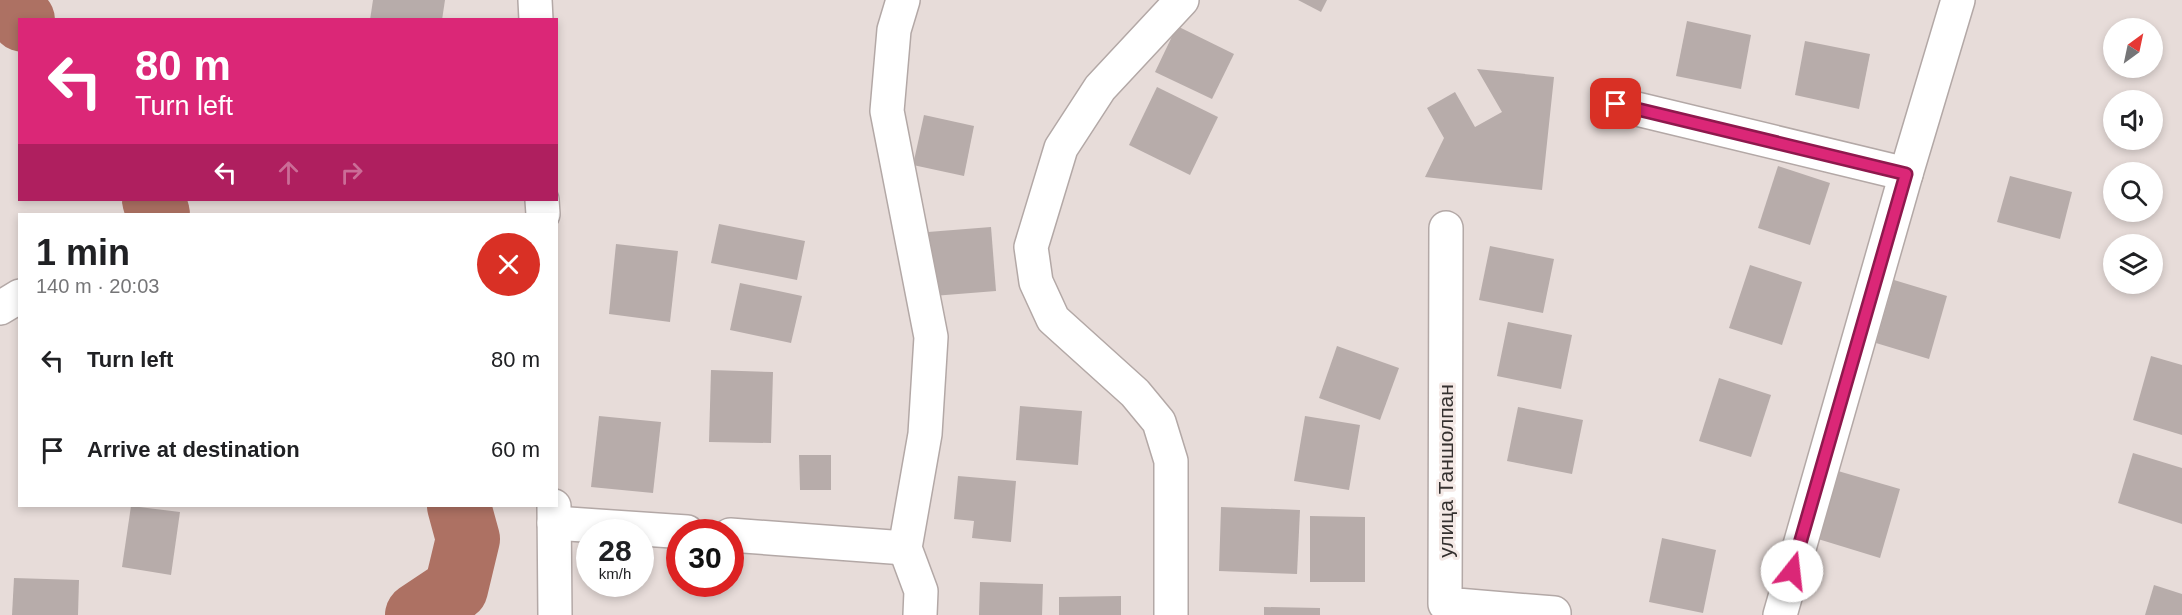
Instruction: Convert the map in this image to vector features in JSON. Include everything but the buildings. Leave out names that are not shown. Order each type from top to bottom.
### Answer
[{"type":"street","points":[[535,0],[536,18]]},
{"type":"street","points":[[903,0],[894,30],[886,111],[931,337],[925,434],[905,548],[921,591],[920,615]]},
{"type":"street","points":[[1171,615],[1171,461],[1159,422],[1135,393],[1053,319],[1036,282],[1031,247],[1061,148],[1100,88],[1182,0]]},
{"type":"street","points":[[1780,615],[1958,0]]},
{"type":"street","points":[[1616,104],[1906,174]]},
{"type":"street","name":"улица Таншолпан","points":[[1446,228],[1445,604],[1554,613],[1554,615]]},
{"type":"street","points":[[0,308],[18,297]]},
{"type":"street","points":[[555,615],[554,514],[666,529]]},
{"type":"street","points":[[744,537],[905,548]]},
{"type":"waterway","points":[[2,0],[21,18]]},
{"type":"waterway","points":[[154,201],[158,213]]},
{"type":"waterway","points":[[417,615],[456,589],[468,539],[459,507]]},
{"type":"route","points":[[1616,104],[1906,174],[1792,571]]}]
